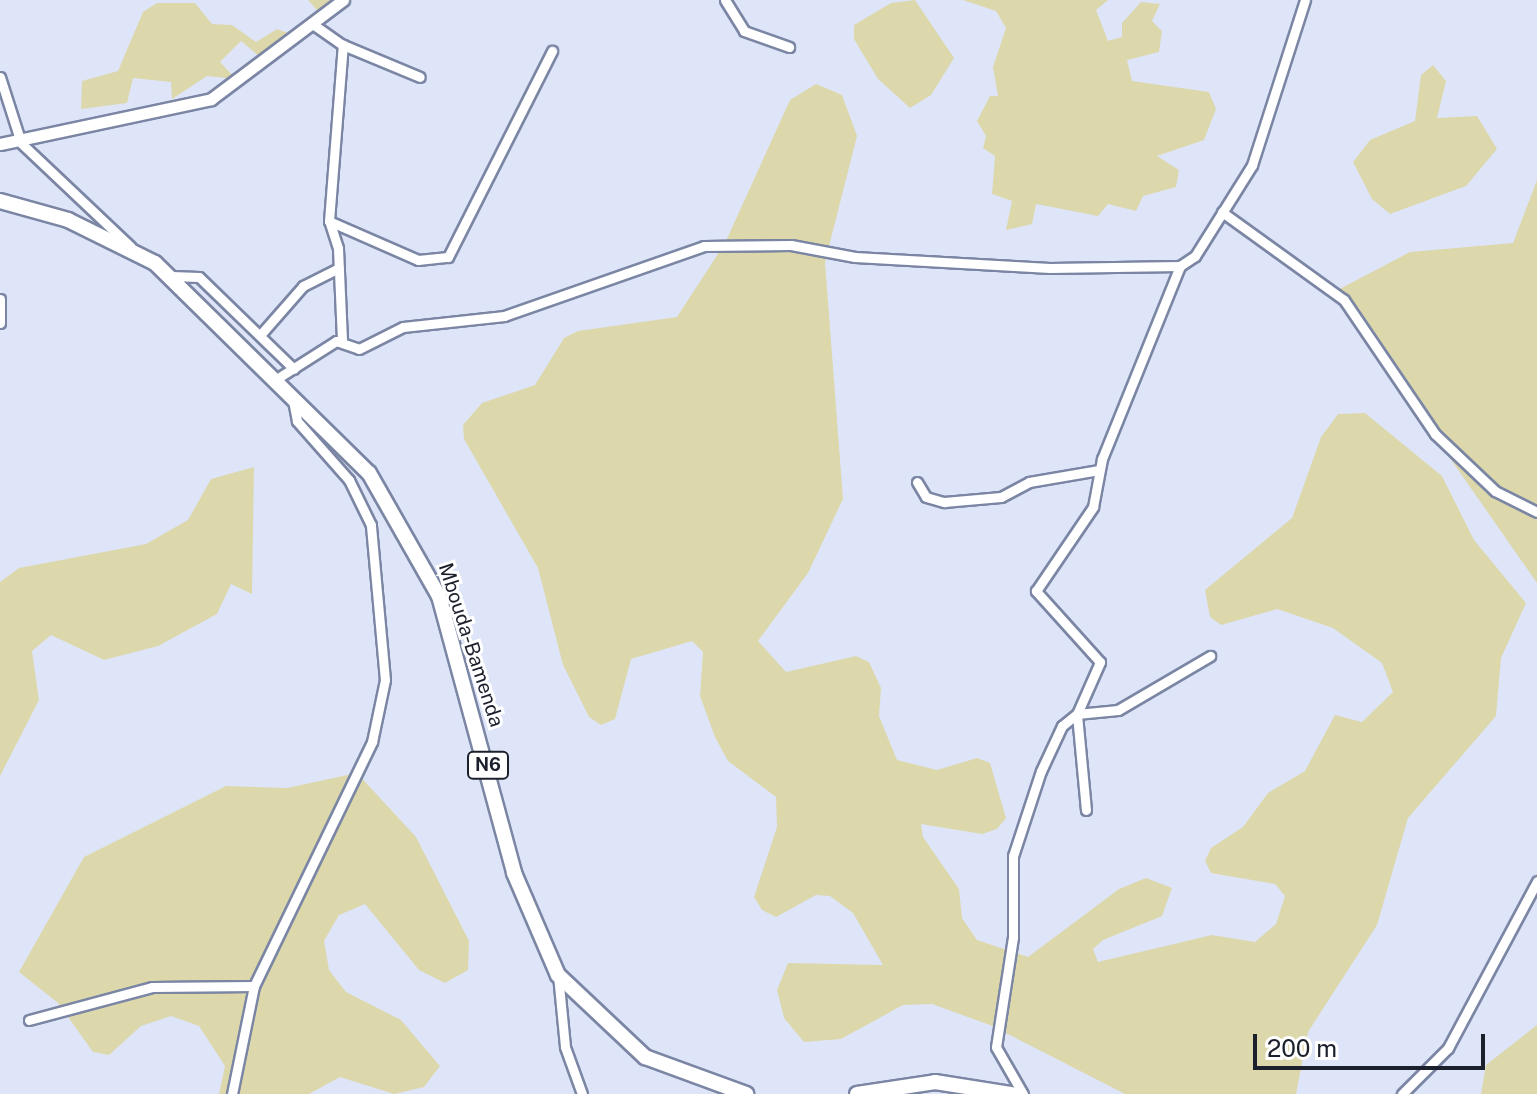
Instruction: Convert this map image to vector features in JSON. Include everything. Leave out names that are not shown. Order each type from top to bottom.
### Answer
[{"type":"highway","name":"Mbouda-Bamenda","points":[[0,201],[68,220],[133,249],[171,276],[278,378],[369,473],[418,549],[463,676],[514,873],[558,975],[645,1057],[746,1094]]},
{"type":"highway","points":[[857,1094],[935,1082],[1012,1094]]},
{"type":"street","points":[[0,144],[21,143],[211,99],[314,25],[343,0]]},
{"type":"street","points":[[725,0],[744,31],[789,47]]},
{"type":"street","points":[[1023,1094],[996,1047],[1013,937],[1013,856],[1041,771],[1062,726],[1077,714],[1099,671],[1098,654],[1036,595],[1078,539],[1099,470],[1180,266],[1222,212],[1259,149],[1305,0]]},
{"type":"street","points":[[314,25],[343,45],[420,77]]},
{"type":"street","points":[[342,340],[339,268],[329,221],[343,45]]},
{"type":"street","points":[[329,221],[418,260],[448,257],[552,51]]},
{"type":"street","points":[[0,77],[21,143],[133,249]]},
{"type":"street","points":[[1222,212],[1344,300],[1435,434],[1495,491],[1537,512]]},
{"type":"street","points":[[342,340],[359,349],[403,327],[504,316],[704,246],[791,245],[855,257],[1050,268],[1180,266]]},
{"type":"street","points":[[261,334],[303,286],[339,268]]},
{"type":"street","points":[[171,276],[199,277],[294,369]]},
{"type":"street","points":[[0,299],[0,323]]},
{"type":"street","points":[[278,378],[342,340]]},
{"type":"street","points":[[235,1091],[254,986],[372,742],[385,680],[371,525],[349,480],[297,421],[292,392]]},
{"type":"street","points":[[917,482],[926,497],[944,502],[1001,497],[1029,482],[1099,470]]},
{"type":"street","points":[[1077,714],[1118,710],[1210,656]]},
{"type":"street","points":[[1077,714],[1086,810]]},
{"type":"street","points":[[1402,1094],[1448,1048],[1537,881]]},
{"type":"street","points":[[558,975],[565,1047],[582,1094]]},
{"type":"street","points":[[29,1020],[152,987],[254,986]]},
{"type":"shaded area","points":[[308,0],[345,0],[266,62],[241,41],[220,62],[236,79],[207,76],[172,99],[171,82],[133,78],[127,103],[81,109],[82,81],[118,71],[143,12],[157,3],[195,3],[212,24],[232,25],[256,42],[277,29],[288,33],[317,10]]},
{"type":"shaded area","points":[[915,0],[954,58],[931,95],[910,108],[878,79],[854,39],[854,25],[891,3]]},
{"type":"shaded area","points":[[963,0],[1108,0],[1096,10],[1108,41],[1122,37],[1122,23],[1141,2],[1160,4],[1152,21],[1162,31],[1159,52],[1127,60],[1132,81],[1209,92],[1216,109],[1204,140],[1157,156],[1179,170],[1176,187],[1143,196],[1136,211],[1108,204],[1098,216],[1036,204],[1032,224],[1006,230],[1012,201],[992,194],[995,156],[983,148],[986,136],[977,121],[990,96],[998,96],[993,67],[1006,28],[996,11]]},
{"type":"shaded area","points":[[1433,65],[1446,81],[1437,118],[1477,116],[1497,149],[1466,186],[1390,214],[1372,199],[1353,162],[1370,140],[1415,121],[1421,75]]},
{"type":"shaded area","points":[[816,84],[842,95],[857,136],[825,262],[843,499],[808,573],[758,641],[786,672],[856,656],[869,662],[881,688],[879,716],[897,760],[937,770],[977,758],[990,763],[1006,818],[997,829],[982,834],[921,824],[923,837],[959,889],[962,918],[977,940],[1028,957],[1119,889],[1146,878],[1172,888],[1162,916],[1103,940],[1093,949],[1098,962],[1212,935],[1255,942],[1276,924],[1285,896],[1275,884],[1211,873],[1205,861],[1211,848],[1243,827],[1268,793],[1305,771],[1335,715],[1362,722],[1393,692],[1382,663],[1333,628],[1277,609],[1221,625],[1210,617],[1205,590],[1292,518],[1321,437],[1338,414],[1365,413],[1442,476],[1474,540],[1526,603],[1501,658],[1496,716],[1408,818],[1377,925],[1308,1032],[1296,1094],[1125,1094],[990,1025],[932,1004],[903,1005],[841,1039],[804,1042],[784,1018],[777,990],[788,963],[883,965],[853,913],[830,896],[816,895],[776,917],[762,910],[754,897],[777,827],[776,797],[728,761],[715,737],[700,696],[703,652],[692,641],[631,659],[615,719],[601,725],[589,717],[563,665],[538,568],[464,439],[463,425],[482,403],[535,385],[564,338],[578,331],[677,317],[725,243],[790,100]]},
{"type":"shaded area","points":[[1537,180],[1537,583],[1334,292],[1410,252],[1513,243]]},
{"type":"shaded area","points":[[254,467],[252,594],[231,584],[217,614],[158,646],[104,660],[51,635],[32,651],[39,700],[0,776],[0,582],[19,568],[146,544],[188,520],[211,479]]},
{"type":"shaded area","points":[[357,773],[416,837],[469,941],[468,970],[445,983],[419,970],[365,904],[339,915],[324,941],[329,970],[346,992],[401,1020],[440,1066],[424,1087],[394,1094],[340,1077],[309,1094],[219,1094],[225,1066],[199,1026],[171,1016],[141,1026],[109,1055],[93,1052],[58,1003],[19,972],[84,857],[226,786],[287,788]]},
{"type":"shaded area","points":[[1537,1025],[1537,1094],[1481,1094],[1486,1065]]}]
